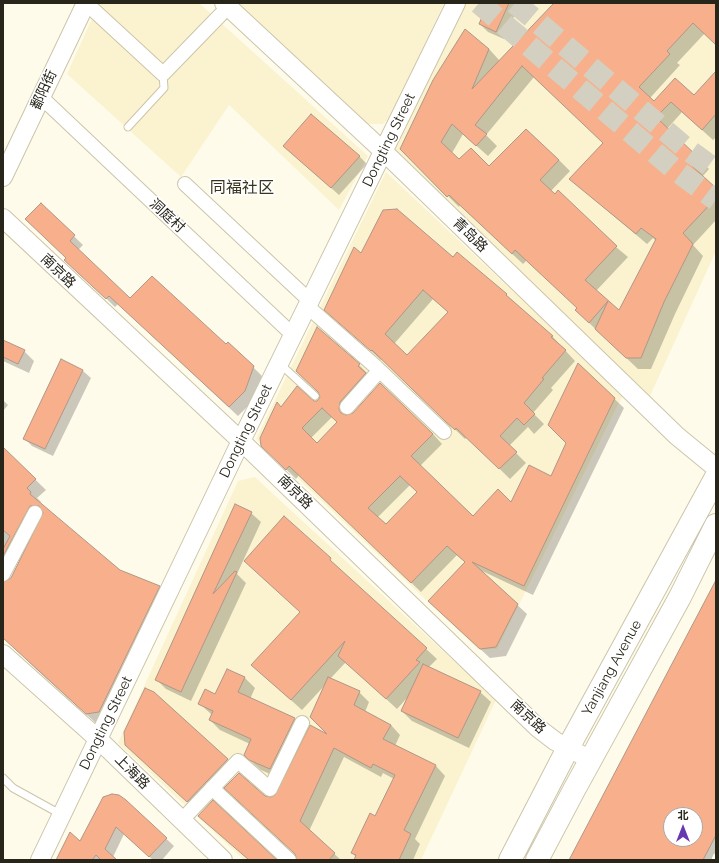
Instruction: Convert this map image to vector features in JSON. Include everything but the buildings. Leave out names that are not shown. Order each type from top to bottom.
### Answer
[{"type":"main road","name":"Yanjiang Avenue","points":[[510,860],[568,748],[716,477]]},
{"type":"main road","name":"Yanjiang Avenue","points":[[537,860],[680,597],[716,525]]},
{"type":"street","points":[[86,3],[163,74],[226,5]]},
{"type":"street","name":"鄱阳街","points":[[3,177],[86,3]]},
{"type":"street","name":"Dongting Street","points":[[43,859],[98,739],[241,441],[456,3]]},
{"type":"street","name":"青岛路","points":[[226,5],[383,151],[661,421],[716,468]]},
{"type":"street","name":"洞庭村","points":[[41,97],[293,335]]},
{"type":"street","points":[[186,184],[308,304],[444,432]]},
{"type":"street","name":"南京路","points":[[3,218],[241,441],[538,728],[547,736],[591,760]]},
{"type":"street","points":[[346,407],[379,371]]},
{"type":"street","points":[[3,574],[35,513]]},
{"type":"street","name":"上海路","points":[[3,654],[98,739],[223,860]]},
{"type":"street","points":[[181,821],[238,761],[270,789],[302,723]]},
{"type":"street","points":[[212,788],[289,860]]},
{"type":"lane","points":[[128,127],[164,88],[163,74]]},
{"type":"lane","points":[[279,363],[315,396]]},
{"type":"lane","points":[[3,778],[13,788],[62,815]]},
{"type":"shaded area","points":[[99,3],[199,3],[368,156],[339,210],[229,105],[181,177],[67,74]]},
{"type":"shaded area","points":[[235,3],[444,3],[391,117],[383,124],[366,124]]},
{"type":"shaded area","points":[[462,3],[716,3],[716,251],[650,396],[391,150]]},
{"type":"shaded area","points":[[386,172],[623,395],[497,649],[479,650],[256,439]]},
{"type":"shaded area","points":[[255,477],[496,700],[421,860],[244,860],[118,743],[238,481]]},
{"type":"tunnel","points":[[479,3],[673,168],[716,200]]},
{"type":"tunnel","points":[[515,3],[687,149],[716,170]]},
{"type":"district","name":"同福社区","points":[[242,188]]}]
